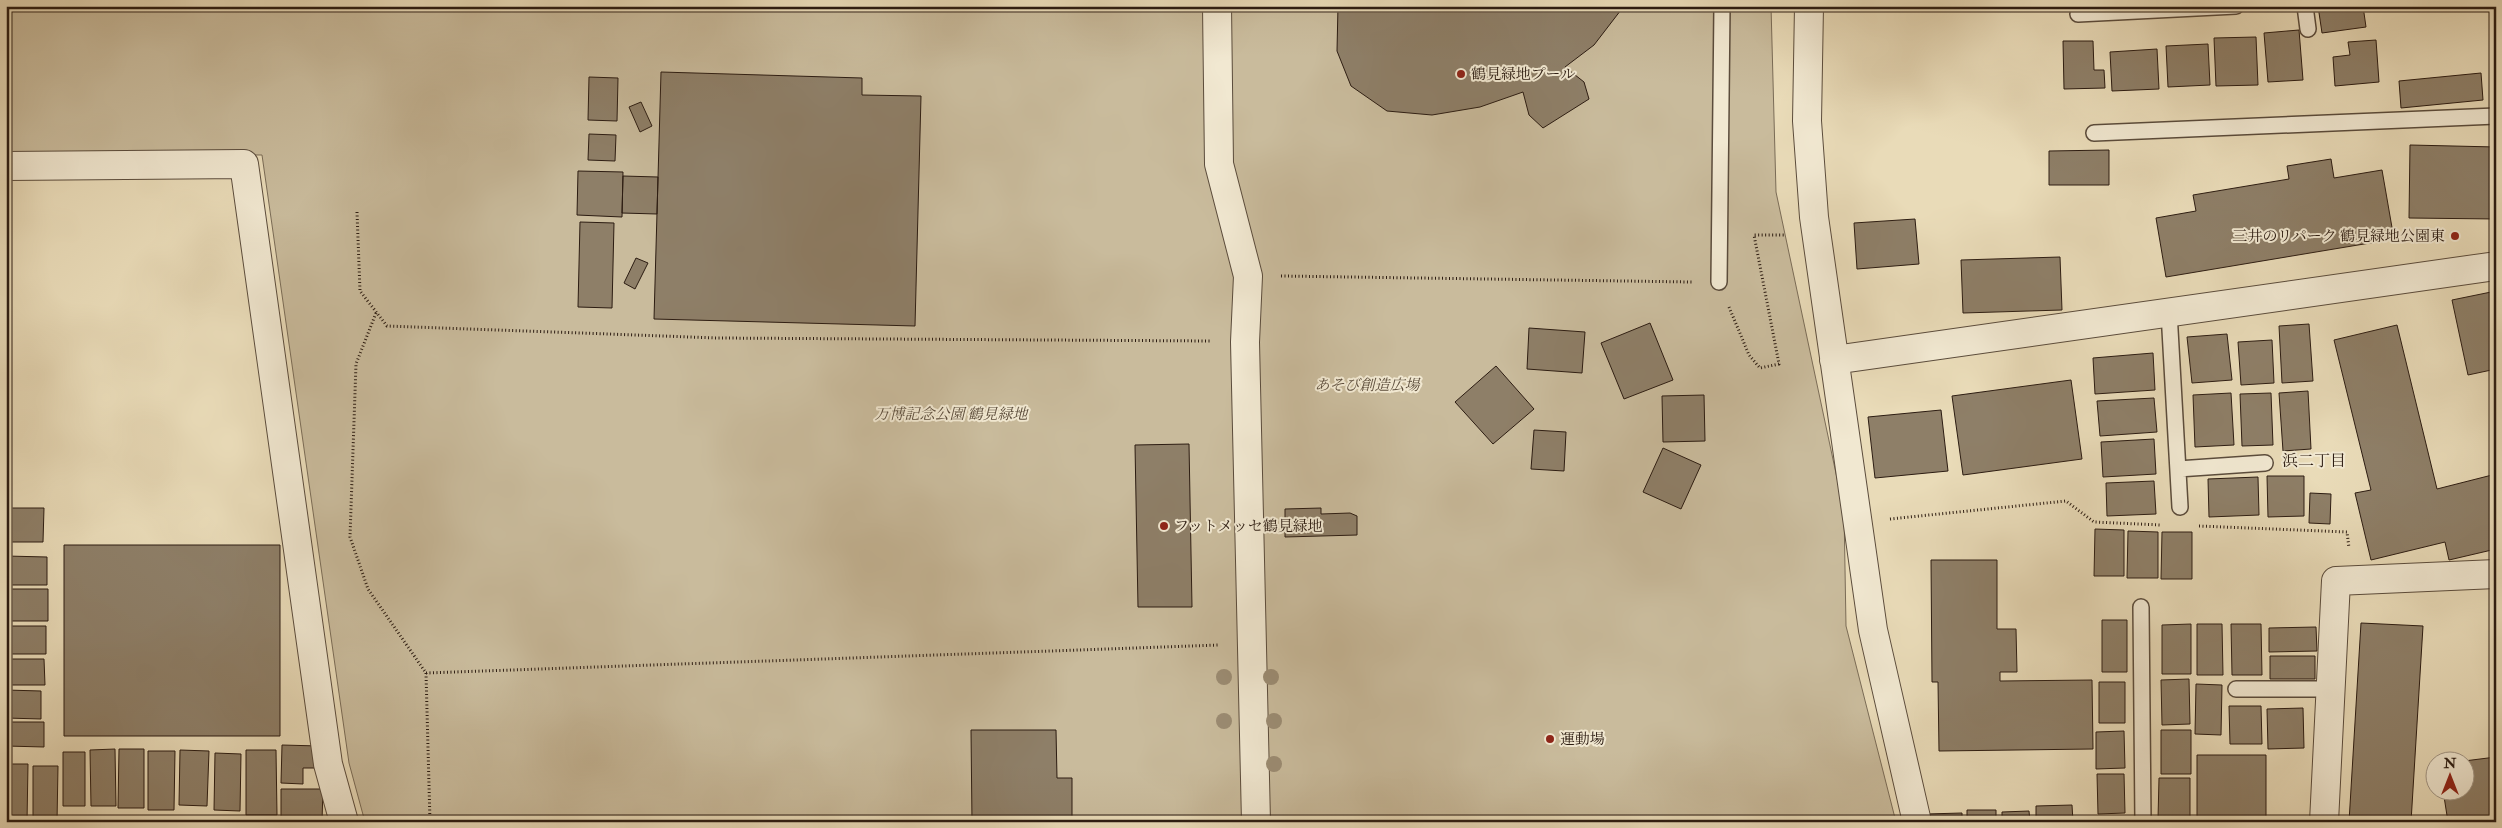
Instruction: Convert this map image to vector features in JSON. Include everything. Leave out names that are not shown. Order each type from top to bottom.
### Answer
[{"type":"street","points":[[1217,6],[1219,164],[1248,276],[1245,342],[1250,644],[1256,822]]},
{"type":"street","points":[[1809,6],[1808,141],[1814,217],[1873,630],[1916,822]]},
{"type":"street","points":[[6,166],[244,164],[328,764],[344,822]]},
{"type":"street","points":[[1834,360],[2496,266]]},
{"type":"street","points":[[2324,822],[2336,581],[2496,574]]},
{"type":"lane","points":[[1719,282],[1722,6]]},
{"type":"lane","points":[[2078,14],[2236,6]]},
{"type":"lane","points":[[2305,6],[2308,28]]},
{"type":"lane","points":[[2094,133],[2496,116]]},
{"type":"lane","points":[[2169,312],[2180,507]]},
{"type":"lane","points":[[2178,469],[2265,463]]},
{"type":"lane","points":[[2141,607],[2143,822]]},
{"type":"lane","points":[[2236,689],[2331,689]]},
{"type":"path","points":[[357,212],[360,290],[387,326],[688,337],[1245,342]]},
{"type":"path","points":[[1248,276],[1719,282],[1749,355],[1760,368],[1779,364],[1754,235],[1785,235],[1786,244]]},
{"type":"path","points":[[376,312],[356,364],[350,537],[368,589],[426,673],[430,822]]},
{"type":"path","points":[[1859,522],[2066,502],[2094,522],[2162,525]]},
{"type":"path","points":[[2192,526],[2347,532],[2351,580]]},
{"type":"path","points":[[426,673],[1250,644]]},
{"type":"green space","name":"万博記念公園 鶴見緑地","points":[[6,6],[1771,6],[1776,192],[1844,511],[1846,626],[1896,822],[365,822],[349,763],[262,155],[6,154]]},
{"type":"building","name":"鶴見緑地プール","points":[[1338,6],[1624,6],[1594,45],[1565,67],[1584,82],[1589,99],[1543,128],[1529,115],[1523,92],[1480,107],[1432,115],[1387,111],[1351,86],[1337,51]]},
{"type":"building","points":[[2318,6],[2363,6],[2366,27],[2322,33]]},
{"type":"building","points":[[2299,30],[2303,80],[2268,82],[2264,33]]},
{"type":"building","points":[[2256,37],[2258,85],[2216,86],[2214,38]]},
{"type":"building","points":[[2376,40],[2379,82],[2335,86],[2333,57],[2350,55],[2348,42]]},
{"type":"building","points":[[2063,41],[2093,41],[2094,70],[2104,70],[2105,88],[2064,89]]},
{"type":"building","points":[[2208,44],[2210,85],[2168,87],[2166,46]]},
{"type":"building","points":[[2157,49],[2159,89],[2112,91],[2110,52]]},
{"type":"building","points":[[661,72],[862,78],[862,95],[921,96],[915,326],[654,319]]},
{"type":"building","points":[[2481,73],[2483,100],[2401,108],[2399,81]]},
{"type":"building","points":[[589,77],[618,78],[617,121],[588,120]]},
{"type":"building","points":[[641,102],[652,126],[640,132],[629,107]]},
{"type":"building","points":[[589,134],[616,135],[615,161],[588,160]]},
{"type":"building","points":[[2410,145],[2496,147],[2496,219],[2409,218]]},
{"type":"building","points":[[2109,150],[2109,185],[2049,185],[2049,151]]},
{"type":"building","points":[[2331,159],[2334,178],[2382,170],[2394,239],[2166,277],[2156,218],[2196,211],[2193,195],[2289,179],[2287,166]]},
{"type":"building","points":[[578,171],[623,172],[622,217],[577,215]]},
{"type":"building","points":[[623,176],[658,177],[657,214],[622,213]]},
{"type":"building","points":[[1915,219],[1919,264],[1857,269],[1854,223]]},
{"type":"building","points":[[580,222],[614,223],[612,308],[578,307]]},
{"type":"building","points":[[2060,257],[2062,310],[1963,313],[1961,260]]},
{"type":"building","points":[[636,258],[648,263],[635,289],[624,283]]},
{"type":"building","points":[[2496,291],[2496,369],[2468,375],[2452,300]]},
{"type":"building","points":[[1650,323],[1673,380],[1624,399],[1601,343]]},
{"type":"building","points":[[2309,324],[2313,381],[2282,383],[2279,326]]},
{"type":"building","points":[[2397,325],[2437,489],[2496,474],[2496,549],[2449,560],[2445,542],[2371,560],[2355,493],[2371,490],[2334,340]]},
{"type":"building","points":[[1529,328],[1585,332],[1582,373],[1527,369]]},
{"type":"building","points":[[2227,334],[2232,380],[2192,383],[2187,337]]},
{"type":"building","points":[[2272,340],[2274,383],[2241,385],[2238,342]]},
{"type":"building","points":[[2153,353],[2155,390],[2095,394],[2093,358]]},
{"type":"building","points":[[1496,366],[1534,409],[1493,444],[1455,402]]},
{"type":"building","points":[[2071,380],[2082,459],[1963,475],[1952,396]]},
{"type":"building","points":[[2308,391],[2311,449],[2283,451],[2279,393]]},
{"type":"building","points":[[2231,393],[2234,445],[2195,447],[2193,395]]},
{"type":"building","points":[[2271,393],[2273,445],[2242,446],[2240,394]]},
{"type":"building","points":[[1704,395],[1705,441],[1663,442],[1662,396]]},
{"type":"building","points":[[2154,398],[2157,432],[2100,436],[2097,401]]},
{"type":"building","points":[[1941,410],[1948,471],[1875,478],[1868,417]]},
{"type":"building","points":[[1534,430],[1566,432],[1564,471],[1531,469]]},
{"type":"building","points":[[2154,439],[2156,474],[2103,477],[2101,442]]},
{"type":"building","name":"フットメッセ鶴見緑地","points":[[1189,444],[1192,607],[1138,607],[1135,445]]},
{"type":"building","points":[[1663,448],[1701,465],[1681,509],[1643,492]]},
{"type":"building","points":[[2267,476],[2304,476],[2304,516],[2268,517]]},
{"type":"building","points":[[2258,477],[2259,515],[2209,517],[2208,479]]},
{"type":"building","points":[[2154,481],[2156,514],[2107,516],[2106,483]]},
{"type":"building","points":[[2310,493],[2331,494],[2330,524],[2309,523]]},
{"type":"building","points":[[6,508],[44,508],[43,542],[6,542]]},
{"type":"building","points":[[1321,508],[1321,514],[1350,513],[1357,516],[1357,535],[1285,537],[1285,509]]},
{"type":"building","points":[[2095,529],[2124,530],[2124,576],[2094,576]]},
{"type":"building","points":[[2128,531],[2158,532],[2158,578],[2127,578]]},
{"type":"building","points":[[2162,532],[2192,532],[2192,579],[2161,579]]},
{"type":"building","points":[[64,545],[280,545],[280,736],[64,736]]},
{"type":"building","points":[[6,556],[47,557],[47,585],[6,585]]},
{"type":"building","points":[[1931,560],[1997,560],[1997,629],[2016,629],[2017,672],[2000,672],[2000,681],[2092,680],[2093,749],[1939,751],[1938,682],[1932,682]]},
{"type":"building","points":[[6,589],[48,589],[48,621],[6,621]]},
{"type":"building","points":[[2102,620],[2127,620],[2127,672],[2102,672]]},
{"type":"building","points":[[2361,623],[2423,626],[2411,822],[2349,822]]},
{"type":"building","points":[[2191,624],[2191,674],[2162,674],[2162,625]]},
{"type":"building","points":[[2197,624],[2222,624],[2223,675],[2197,675]]},
{"type":"building","points":[[2231,624],[2261,624],[2262,675],[2232,675]]},
{"type":"building","points":[[6,626],[46,626],[46,654],[6,654]]},
{"type":"building","points":[[2316,627],[2317,651],[2269,652],[2269,628]]},
{"type":"building","points":[[2270,656],[2315,656],[2315,679],[2270,679]]},
{"type":"building","points":[[6,659],[44,659],[45,685],[6,685]]},
{"type":"building","points":[[2189,679],[2190,724],[2162,725],[2161,680]]},
{"type":"building","points":[[2099,682],[2125,682],[2125,723],[2099,723]]},
{"type":"building","points":[[2196,684],[2222,685],[2221,735],[2195,734]]},
{"type":"building","points":[[6,690],[41,691],[41,719],[6,718]]},
{"type":"building","points":[[2229,706],[2261,706],[2262,744],[2230,744]]},
{"type":"building","points":[[2303,708],[2304,748],[2268,749],[2267,709]]},
{"type":"building","points":[[6,722],[44,722],[44,747],[6,746]]},
{"type":"building","points":[[971,730],[1056,730],[1057,778],[1072,778],[1072,822],[972,822]]},
{"type":"building","points":[[2161,730],[2191,730],[2191,774],[2161,774]]},
{"type":"building","points":[[2124,731],[2125,768],[2096,769],[2096,732]]},
{"type":"building","points":[[282,745],[319,746],[318,768],[303,768],[303,784],[281,783]]},
{"type":"building","points":[[115,749],[116,806],[91,806],[90,750]]},
{"type":"building","points":[[119,749],[144,749],[144,808],[118,808]]},
{"type":"building","points":[[180,750],[209,751],[207,806],[179,805]]},
{"type":"building","points":[[246,750],[276,750],[277,815],[246,815]]},
{"type":"building","points":[[148,751],[175,751],[174,810],[148,810]]},
{"type":"building","points":[[63,752],[85,752],[85,806],[63,806]]},
{"type":"building","points":[[215,753],[241,754],[240,811],[214,810]]},
{"type":"building","points":[[2197,755],[2266,755],[2266,822],[2197,822]]},
{"type":"building","points":[[2496,757],[2496,822],[2448,822],[2445,800],[2474,800],[2474,760]]},
{"type":"building","points":[[6,764],[28,764],[27,822],[6,822]]},
{"type":"building","points":[[33,766],[58,766],[57,822],[33,822]]},
{"type":"building","points":[[2097,774],[2124,774],[2125,813],[2098,814]]},
{"type":"building","points":[[2159,778],[2190,778],[2190,819],[2158,819]]},
{"type":"building","points":[[281,789],[323,789],[322,821],[281,821]]},
{"type":"building","points":[[2072,805],[2073,822],[2036,822],[2036,806]]},
{"type":"building","points":[[1967,810],[1996,810],[1996,822],[1967,822]]},
{"type":"building","points":[[2029,811],[2030,822],[2002,822],[2002,812]]},
{"type":"building","points":[[1962,813],[1962,822],[1927,822],[1926,814]]},
{"type":"place","name":"鶴見緑地プール","points":[[1461,74]]},
{"type":"place","name":"三井のリパーク 鶴見緑地公園東","points":[[2455,236]]},
{"type":"place","name":"フットメッセ鶴見緑地","points":[[1164,526]]},
{"type":"place","name":"運動場","points":[[1550,739]]},
{"type":"district","name":"浜二丁目","points":[[2314,460]]},
{"type":"park label","name":"あそび創造広場","points":[[1367,385]]}]
